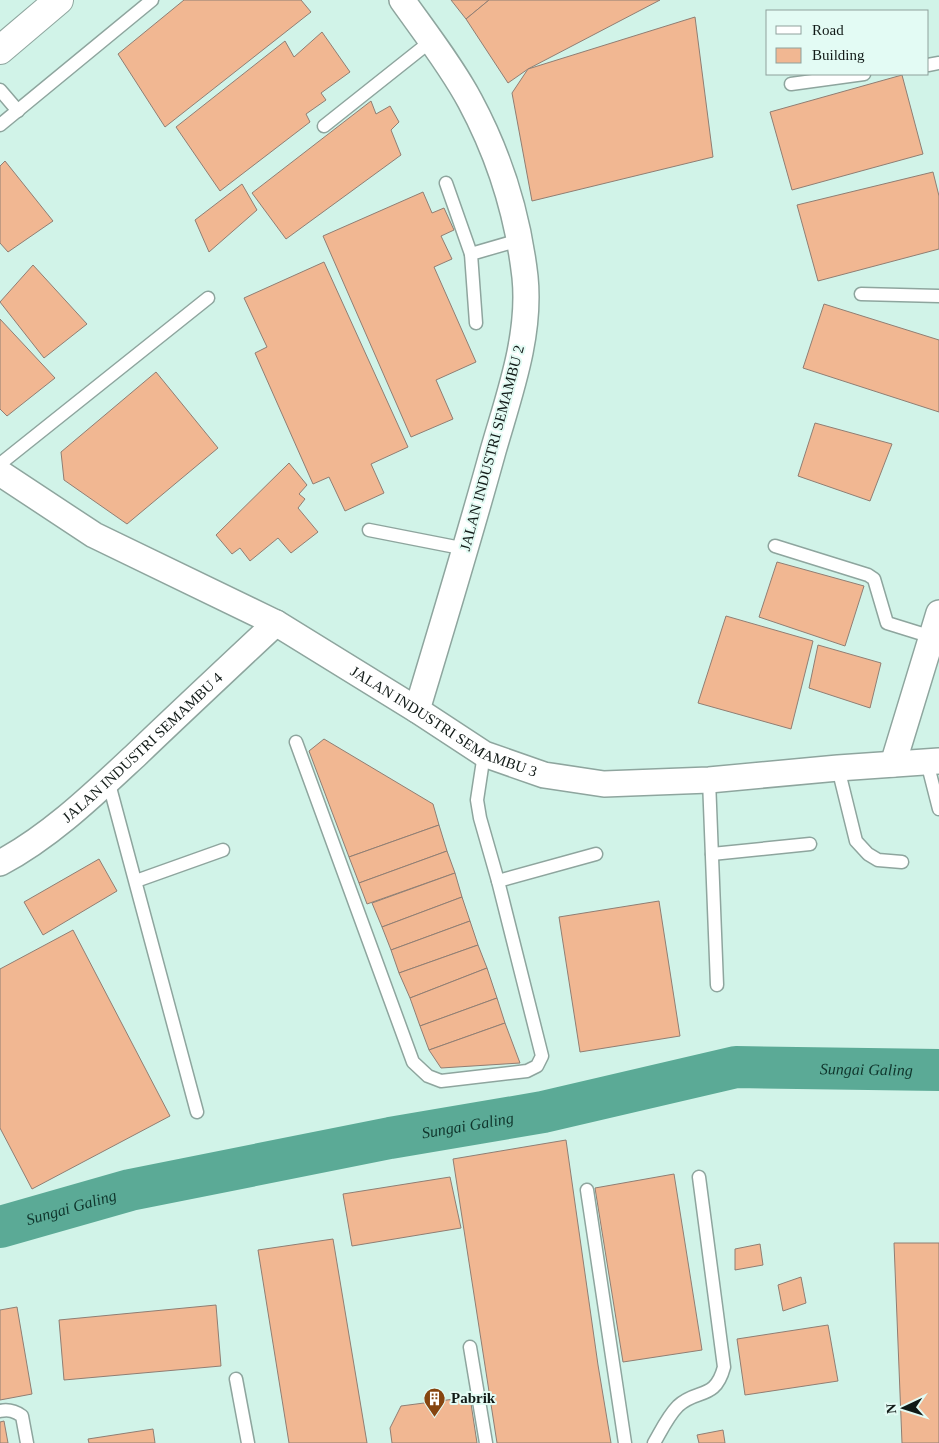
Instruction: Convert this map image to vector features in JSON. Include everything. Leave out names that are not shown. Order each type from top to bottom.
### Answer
[{"type":"street","points":[[0,50],[59,0]]},
{"type":"street","name":"JALAN INDUSTRI SEMAMBU 2","points":[[402,0],[469,99],[489,139],[506,186],[519,240],[526,306],[515,373],[466,549],[417,710]]},
{"type":"street","name":"JALAN INDUSTRI SEMAMBU 3","points":[[0,473],[94,535],[276,624],[417,710],[484,754],[544,776],[604,784],[710,780],[838,768],[933,762]]},
{"type":"street","points":[[893,764],[939,613]]},
{"type":"street","name":"JALAN INDUSTRI SEMAMBU 4","points":[[0,863],[17,854],[58,824],[276,624]]},
{"type":"lane","points":[[0,125],[152,0]]},
{"type":"lane","points":[[324,126],[431,41]]},
{"type":"lane","points":[[791,84],[857,75]]},
{"type":"lane","points":[[0,90],[18,111]]},
{"type":"lane","points":[[446,183],[471,254],[476,322]]},
{"type":"lane","points":[[471,254],[519,240]]},
{"type":"lane","points":[[861,294],[939,296]]},
{"type":"lane","points":[[0,464],[208,298]]},
{"type":"lane","points":[[369,530],[466,549]]},
{"type":"lane","points":[[775,546],[868,575],[874,579],[887,623],[932,637]]},
{"type":"lane","points":[[296,742],[413,1062],[428,1076],[441,1081],[527,1071],[537,1066],[542,1056],[498,881],[480,818],[477,800],[484,754]]},
{"type":"lane","points":[[933,762],[939,809]]},
{"type":"lane","points":[[838,768],[856,841],[868,854],[878,860],[902,862]]},
{"type":"lane","points":[[108,780],[197,1112]]},
{"type":"lane","points":[[710,780],[717,985]]},
{"type":"lane","points":[[712,854],[810,844]]},
{"type":"lane","points":[[136,881],[223,850]]},
{"type":"lane","points":[[498,881],[596,854]]},
{"type":"lane","points":[[654,1443],[678,1405],[713,1389],[721,1379],[724,1367],[699,1177]]},
{"type":"lane","points":[[586,1190],[625,1443]]},
{"type":"lane","points":[[470,1347],[486,1443]]},
{"type":"lane","points":[[236,1379],[248,1443]]},
{"type":"lane","points":[[0,1411],[8,1410],[22,1416],[27,1443]]},
{"type":"shaded area","points":[[0,0],[939,0],[939,1443],[0,1443]]},
{"type":"building","points":[[184,0],[301,0],[311,12],[165,127],[118,54]]},
{"type":"building","points":[[451,0],[489,0],[466,19]]},
{"type":"building","points":[[489,0],[660,0],[528,69],[508,83],[466,19]]},
{"type":"building","points":[[695,17],[713,157],[532,201],[512,93],[528,69]]},
{"type":"building","points":[[322,32],[350,72],[321,93],[326,100],[306,114],[310,122],[220,191],[176,127],[285,41],[294,57]]},
{"type":"building","points":[[902,75],[923,154],[792,190],[770,112]]},
{"type":"building","points":[[371,101],[376,114],[390,106],[399,122],[391,130],[401,155],[286,239],[252,193]]},
{"type":"building","points":[[5,161],[53,221],[8,252],[0,243],[0,166]]},
{"type":"building","points":[[933,172],[939,196],[939,249],[818,281],[797,205]]},
{"type":"building","points":[[242,184],[257,210],[209,252],[195,220]]},
{"type":"building","points":[[423,192],[432,213],[444,208],[454,230],[441,236],[452,259],[434,267],[476,362],[436,380],[453,419],[411,437],[323,236]]},
{"type":"building","points":[[324,262],[408,447],[371,464],[384,493],[345,511],[329,477],[313,484],[255,353],[267,347],[244,298]]},
{"type":"building","points":[[33,265],[87,324],[44,358],[0,302]]},
{"type":"building","points":[[824,304],[939,340],[939,412],[803,368]]},
{"type":"building","points":[[0,319],[55,378],[7,416],[0,409]]},
{"type":"building","points":[[156,372],[218,448],[127,524],[64,480],[61,452]]},
{"type":"building","points":[[815,423],[892,444],[870,501],[798,476]]},
{"type":"building","points":[[289,463],[307,485],[299,494],[305,499],[298,508],[318,532],[291,553],[278,538],[250,561],[240,548],[232,554],[216,535]]},
{"type":"building","points":[[777,562],[864,586],[845,646],[759,617]]},
{"type":"building","points":[[726,616],[813,641],[791,729],[698,703]]},
{"type":"building","points":[[818,645],[881,663],[870,708],[809,688]]},
{"type":"building","points":[[324,739],[433,804],[439,825],[349,857],[309,751]]},
{"type":"building","points":[[439,825],[447,851],[359,883],[349,857]]},
{"type":"building","points":[[447,851],[455,873],[367,904],[359,883]]},
{"type":"building","points":[[99,859],[117,891],[43,935],[24,902]]},
{"type":"building","points":[[455,873],[462,897],[382,927],[372,903]]},
{"type":"building","points":[[462,897],[470,921],[391,950],[382,927]]},
{"type":"building","points":[[659,901],[680,1036],[580,1052],[559,917]]},
{"type":"building","points":[[470,921],[478,945],[399,973],[391,950]]},
{"type":"building","points":[[73,930],[170,1116],[32,1189],[0,1128],[0,969]]},
{"type":"building","points":[[478,945],[487,968],[410,998],[399,973]]},
{"type":"building","points":[[487,968],[497,998],[420,1026],[410,998]]},
{"type":"building","points":[[497,998],[505,1023],[429,1050],[420,1026]]},
{"type":"building","points":[[505,1023],[520,1063],[441,1068],[429,1050]]},
{"type":"building","points":[[566,1140],[611,1443],[497,1443],[453,1159]]},
{"type":"building","points":[[674,1174],[702,1350],[623,1362],[595,1188]]},
{"type":"building","points":[[450,1177],[461,1228],[352,1246],[343,1194]]},
{"type":"building","points":[[333,1239],[367,1443],[289,1443],[258,1250]]},
{"type":"building","points":[[894,1243],[939,1243],[939,1443],[902,1443]]},
{"type":"building","points":[[760,1244],[763,1265],[735,1270],[735,1249]]},
{"type":"building","points":[[801,1277],[806,1303],[783,1311],[778,1285]]},
{"type":"building","points":[[216,1305],[221,1366],[64,1380],[59,1320]]},
{"type":"building","points":[[17,1307],[32,1394],[0,1400],[0,1310]]},
{"type":"building","points":[[828,1325],[838,1381],[745,1395],[737,1339]]},
{"type":"building","name":"Pabrik","points":[[470,1397],[477,1443],[392,1443],[390,1428],[401,1406]]},
{"type":"building","points":[[4,1421],[8,1443],[0,1443],[0,1422]]},
{"type":"building","points":[[153,1429],[155,1443],[89,1443],[88,1439]]},
{"type":"building","points":[[723,1430],[725,1443],[699,1443],[697,1435]]},
{"type":"waterway","name":"Sungai Galing","points":[[0,1227],[130,1190],[390,1138],[543,1112],[736,1067],[939,1070]]},
{"type":"place","name":"Pabrik","points":[[435,1417]]}]
